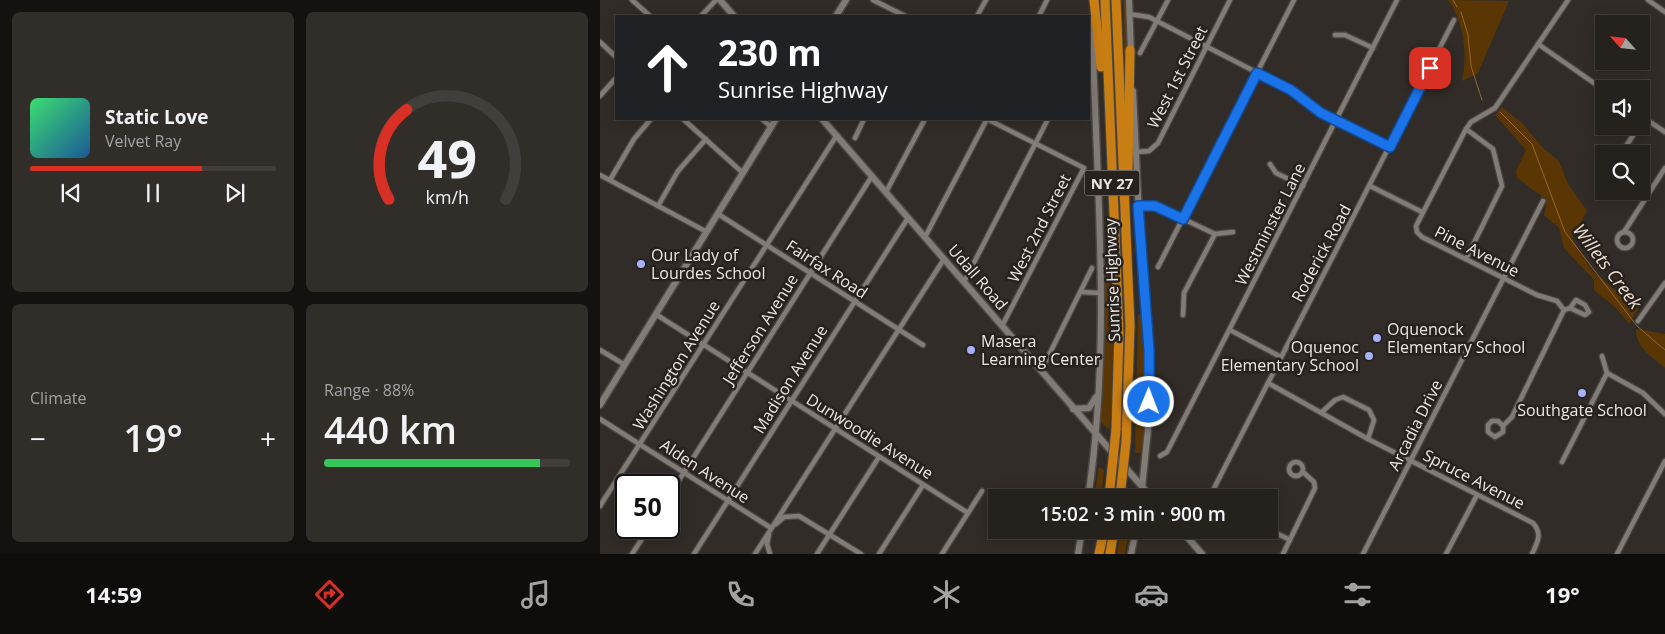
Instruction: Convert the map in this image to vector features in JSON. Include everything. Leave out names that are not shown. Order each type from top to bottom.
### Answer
[{"type":"highway","points":[[1093,0],[1109,109]]},
{"type":"highway","name":"Sunrise Highway","points":[[1105,0],[1119,320],[1116,430],[1110,489]]},
{"type":"highway","name":"Sunrise Highway","points":[[1116,0],[1130,352],[1126,442],[1120,489]]},
{"type":"highway","points":[[1124,212],[1130,50]]},
{"type":"highway","points":[[1099,554],[1102,539]]},
{"type":"highway","points":[[1110,554],[1112,539]]},
{"type":"main road","points":[[720,0],[733,15]]},
{"type":"main road","points":[[837,15],[846,0]]},
{"type":"main road","name":"Sunrise Highway","points":[[1089,489],[1098,392],[1100,293],[1100,208],[1091,58],[1093,0]]},
{"type":"main road","name":"Sunrise Highway","points":[[1129,0],[1138,206],[1150,364],[1148,429],[1142,486]]},
{"type":"main road","points":[[600,405],[775,120]]},
{"type":"main road","name":"Udall Road","points":[[823,120],[1144,489]]},
{"type":"main road","points":[[1073,409],[1090,407],[1098,392]]},
{"type":"main road","points":[[1078,554],[1080,539]]},
{"type":"main road","points":[[1131,554],[1134,539]]},
{"type":"main road","points":[[1189,539],[1202,554]]},
{"type":"street","points":[[632,0],[649,15]]},
{"type":"street","points":[[702,15],[716,0]]},
{"type":"street","points":[[873,0],[903,15]]},
{"type":"street","points":[[978,15],[986,0]]},
{"type":"street","points":[[1040,15],[1047,0]]},
{"type":"street","points":[[1140,54],[1168,0]]},
{"type":"street","name":"West 1st Street","points":[[1136,152],[1149,151],[1158,143],[1230,0]]},
{"type":"street","points":[[1158,267],[1294,0]]},
{"type":"street","name":"Westminster Lane","points":[[1160,456],[1167,452],[1397,0]]},
{"type":"street","points":[[1422,212],[1466,129],[1471,122],[1495,108],[1568,0]]},
{"type":"street","points":[[1648,0],[1665,12]]},
{"type":"street","points":[[1129,14],[1146,15],[1158,21],[1291,90],[1313,107],[1390,147]]},
{"type":"street","name":"Roderick Road","points":[[1215,489],[1454,20]]},
{"type":"street","points":[[1336,35],[1346,35],[1373,48]]},
{"type":"street","points":[[600,42],[615,56]]},
{"type":"street","points":[[1538,44],[1595,84]]},
{"type":"street","points":[[600,96],[615,79]]},
{"type":"street","points":[[610,180],[634,139],[650,120]]},
{"type":"street","points":[[685,120],[743,173]]},
{"type":"street","points":[[763,120],[771,127]]},
{"type":"street","points":[[855,138],[864,120]]},
{"type":"street","points":[[886,192],[924,120]]},
{"type":"street","points":[[925,237],[986,120]]},
{"type":"street","points":[[989,120],[1035,143]]},
{"type":"street","points":[[964,282],[1047,120]]},
{"type":"street","points":[[1650,122],[1665,132]]},
{"type":"street","points":[[1466,129],[1493,149],[1502,186],[1466,259]]},
{"type":"street","name":"Washington Avenue","points":[[600,506],[837,135]]},
{"type":"street","points":[[658,206],[678,171],[706,140]]},
{"type":"street","name":"West 2nd Street","points":[[1002,326],[1084,168],[1035,143]]},
{"type":"street","points":[[1270,164],[1276,173],[1303,186]]},
{"type":"street","points":[[1624,232],[1665,168]]},
{"type":"street","points":[[600,175],[707,232]]},
{"type":"street","name":"Jefferson Avenue","points":[[680,478],[872,176]]},
{"type":"street","name":"Pine Avenue","points":[[1370,186],[1422,212],[1416,226],[1417,232],[1536,295],[1557,301],[1564,310]]},
{"type":"street","name":"Arcadia Drive","points":[[1363,554],[1543,201]]},
{"type":"street","points":[[1138,206],[1155,206],[1215,234],[1233,232]]},
{"type":"street","name":"Fairfax Road","points":[[718,214],[923,345]]},
{"type":"street","name":"Madison Avenue","points":[[694,554],[908,218]]},
{"type":"street","points":[[1183,316],[1184,293],[1215,234]]},
{"type":"street","points":[[755,554],[944,258]]},
{"type":"street","points":[[1041,371],[1092,268]]},
{"type":"street","points":[[1638,321],[1665,283]]},
{"type":"street","points":[[1081,292],[1100,293]]},
{"type":"street","points":[[1503,426],[1512,417],[1564,310],[1570,308]]},
{"type":"street","name":"Dunwoodie Avenue","points":[[657,315],[968,513]]},
{"type":"street","points":[[1230,330],[1281,357]]},
{"type":"street","points":[[600,350],[625,365]]},
{"type":"street","points":[[1562,462],[1607,373],[1602,356]]},
{"type":"street","points":[[1607,373],[1643,393],[1665,414]]},
{"type":"street","name":"Spruce Avenue","points":[[1268,383],[1368,439],[1535,525],[1539,537],[1532,554]]},
{"type":"street","points":[[1322,412],[1335,400],[1343,397],[1369,410],[1374,420],[1368,439]]},
{"type":"street","name":"Alden Avenue","points":[[600,419],[771,528]]},
{"type":"street","points":[[817,554],[879,457]]},
{"type":"street","points":[[1617,554],[1665,461]]},
{"type":"street","points":[[1283,554],[1315,488],[1314,482],[1303,472]]},
{"type":"street","points":[[879,554],[923,485]]},
{"type":"street","points":[[942,554],[982,491]]},
{"type":"street","points":[[1446,554],[1477,494]]},
{"type":"street","points":[[770,554],[767,544],[771,528],[784,517],[798,516],[861,554]]},
{"type":"street","points":[[1278,534],[1290,540]]},
{"type":"street","points":[[632,554],[642,539]]},
{"type":"shaded area","points":[[1123,0],[1127,0],[1129,69],[1125,90]]},
{"type":"shaded area","points":[[1448,0],[1509,1],[1478,73],[1462,81],[1465,60],[1463,39],[1458,18]]},
{"type":"shaded area","points":[[1502,107],[1522,123],[1544,149],[1559,161],[1568,184],[1587,211],[1572,238],[1592,271],[1638,309],[1629,324],[1615,307],[1594,290],[1594,280],[1564,248],[1559,228],[1544,215],[1547,200],[1517,178],[1516,171],[1526,150],[1495,115]]},
{"type":"shaded area","points":[[1107,275],[1110,286],[1113,351],[1109,430],[1099,420],[1104,284]]},
{"type":"shaded area","points":[[1141,313],[1147,401],[1144,436],[1140,453],[1135,453],[1138,315]]},
{"type":"shaded area","points":[[1636,329],[1665,334],[1665,368],[1642,347]]},
{"type":"shaded area","points":[[1099,467],[1104,470],[1102,489],[1095,489]]},
{"type":"shaded area","points":[[1120,539],[1128,539],[1125,554],[1117,554]]},
{"type":"waterway","name":"Willets Creek","points":[[1453,0],[1457,7]]},
{"type":"waterway","name":"Willets Creek","points":[[1461,12],[1468,35],[1471,66],[1482,100]]},
{"type":"waterway","name":"Willets Creek","points":[[1500,112],[1532,144],[1565,232],[1637,326],[1665,350]]},
{"type":"place","name":"Our Lady of Lourdes School","points":[[641,264]]},
{"type":"place","name":"Oquenock Elementary School","points":[[1377,338]]},
{"type":"place","name":"Masera Learning Center","points":[[971,350]]},
{"type":"place","name":"Oquenoc Elementary School","points":[[1369,356]]},
{"type":"place","name":"Southgate School","points":[[1582,393]]},
{"type":"route","points":[[1149,402],[1149,350],[1138,206],[1155,206],[1183,219],[1257,73],[1291,90],[1321,113],[1390,147],[1430,68]]}]
